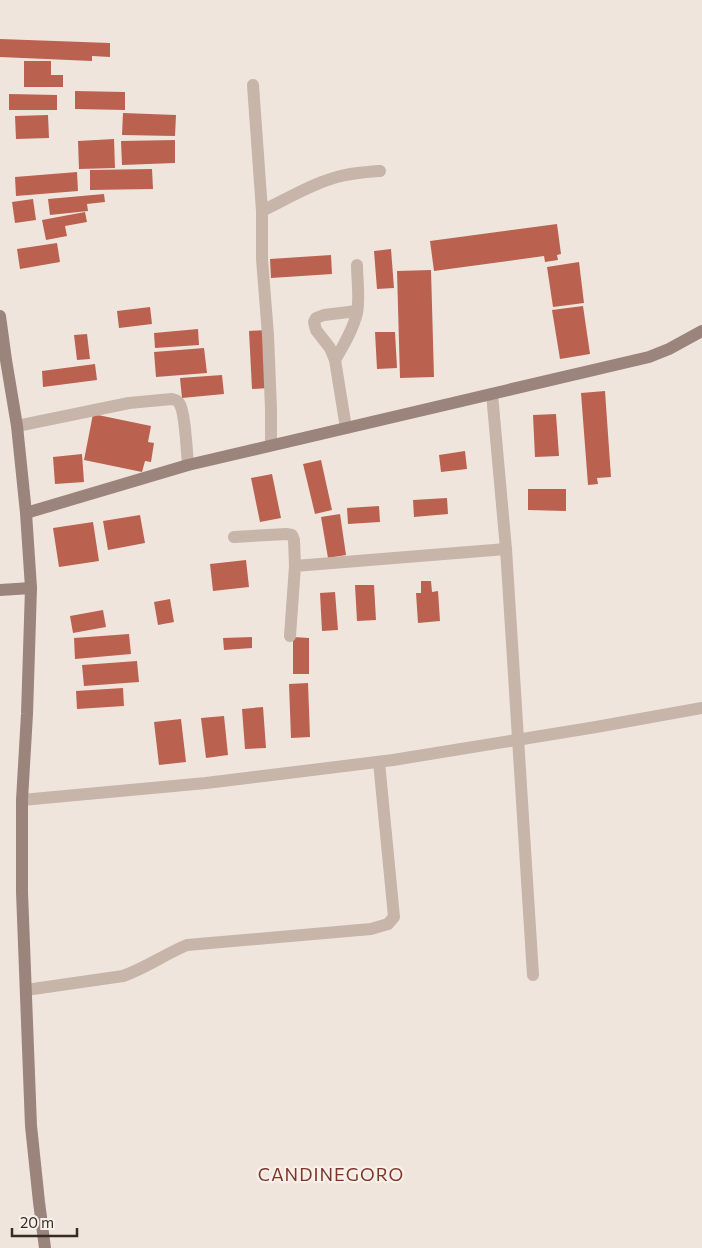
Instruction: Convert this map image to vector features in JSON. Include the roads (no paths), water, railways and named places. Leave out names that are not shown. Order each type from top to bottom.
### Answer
[{"type":"street","points":[[253,85],[262,211],[262,259],[268,335],[271,445]]},
{"type":"street","points":[[262,211],[337,177],[380,171]]},
{"type":"street","points":[[335,360],[348,337],[357,311],[357,265]]},
{"type":"street","points":[[346,428],[335,360],[330,348],[316,330],[314,322],[316,318],[324,315],[357,311]]},
{"type":"street","points":[[0,316],[17,426],[31,588],[22,800],[22,892],[31,1126],[45,1248]]},
{"type":"street","points":[[26,513],[188,465],[271,445],[346,428],[492,401],[654,355],[702,331]]},
{"type":"street","points":[[17,426],[130,403],[177,400],[181,406],[188,465]]},
{"type":"street","points":[[492,401],[506,549],[533,975]]},
{"type":"street","points":[[234,537],[292,535],[294,540],[295,566],[290,636]]},
{"type":"street","points":[[295,566],[506,549]]},
{"type":"street","points":[[0,590],[31,588]]},
{"type":"street","points":[[22,800],[206,783],[379,762],[702,708]]},
{"type":"street","points":[[26,990],[123,976],[188,945],[371,929],[388,924],[394,917],[379,762]]},
{"type":"district","name":"CANDINEGORO","points":[[331,1175]]}]
